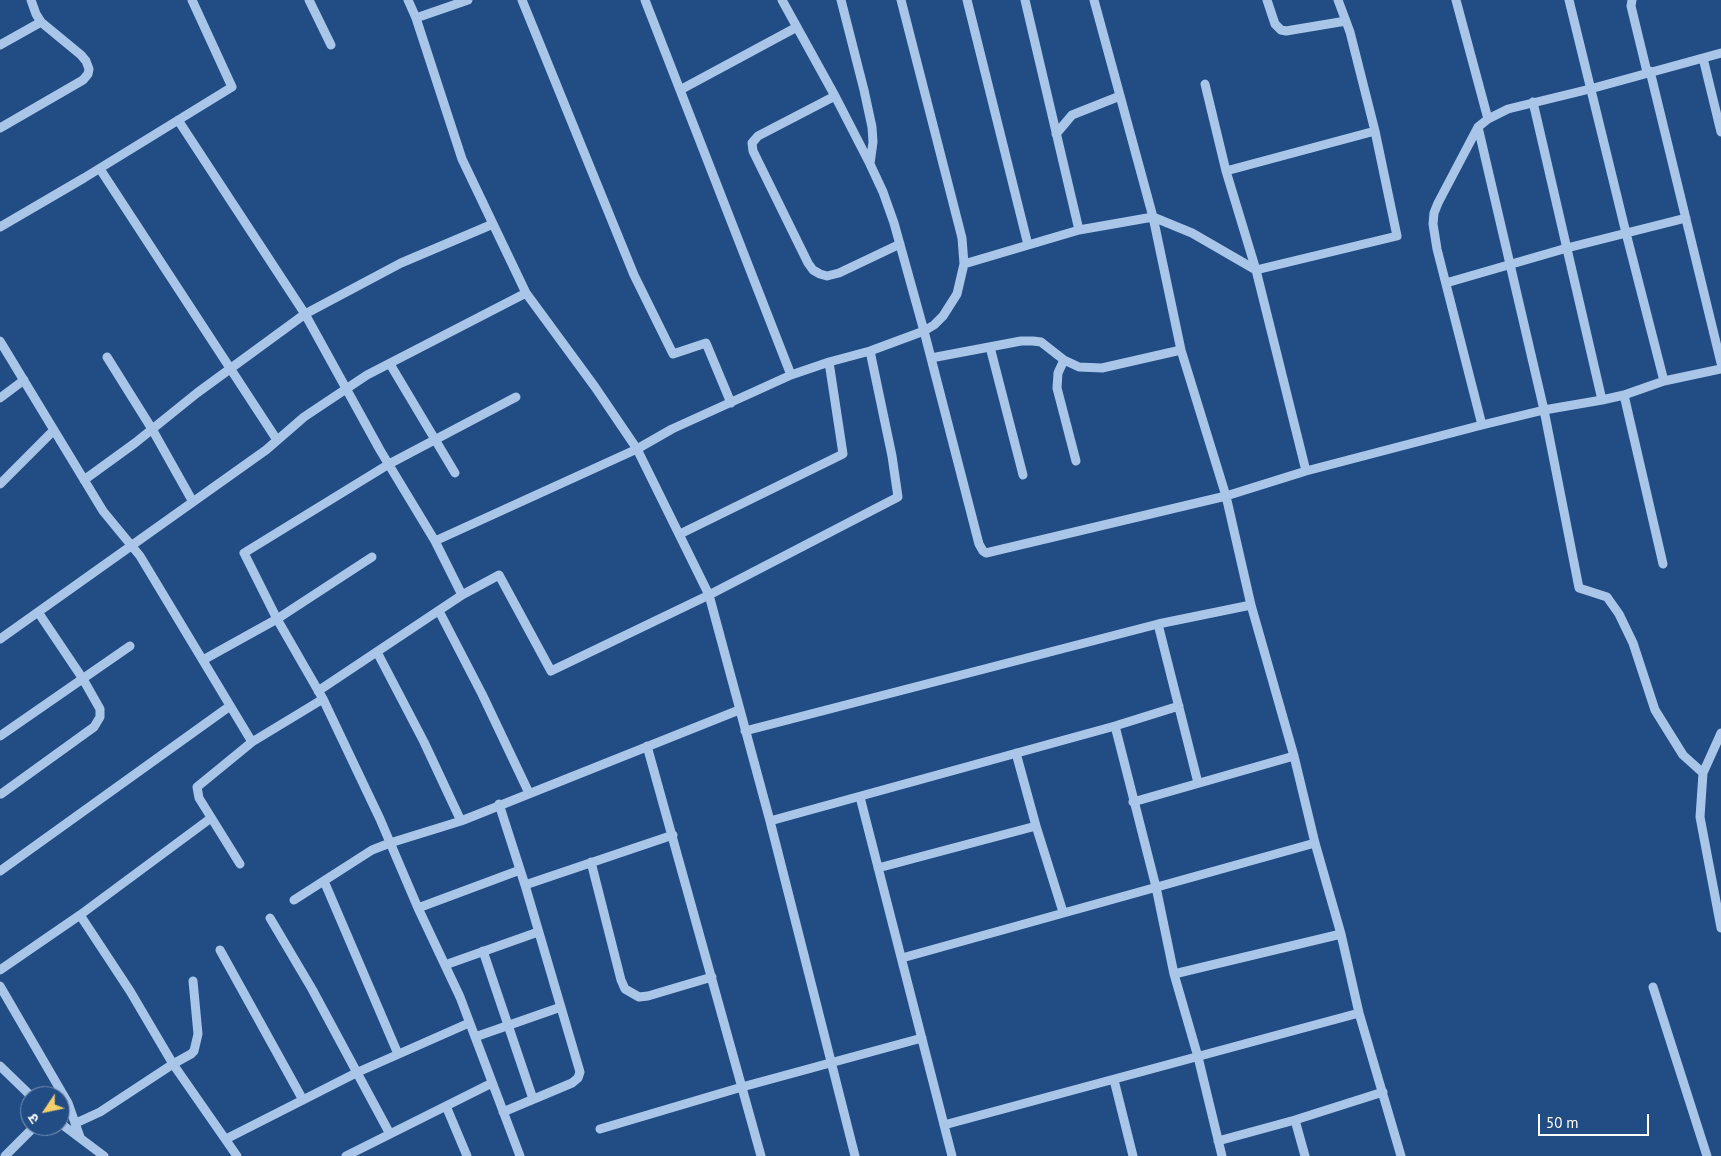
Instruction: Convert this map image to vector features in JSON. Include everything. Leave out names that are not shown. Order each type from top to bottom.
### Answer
[{"type":"street","points":[[0,128],[84,80],[88,74],[89,68],[86,61],[41,22],[36,14],[32,0]]},
{"type":"street","points":[[0,227],[232,87],[192,0]]},
{"type":"street","points":[[309,0],[331,45]]},
{"type":"street","points":[[408,0],[416,18],[462,159],[526,293],[637,448],[709,595],[770,821],[855,1156]]},
{"type":"street","points":[[416,18],[468,0]]},
{"type":"street","points":[[522,0],[634,275],[673,354],[706,344],[730,403]]},
{"type":"street","points":[[645,0],[791,375]]},
{"type":"street","points":[[782,0],[835,96],[883,192],[900,244],[924,331],[979,544],[986,553],[1226,496],[1306,471],[1482,425],[1544,410],[1624,395],[1664,381],[1721,369]]},
{"type":"street","points":[[841,0],[872,127],[873,142],[870,164]]},
{"type":"street","points":[[435,541],[791,375],[870,351],[924,331],[939,321],[957,294],[964,264],[962,238],[901,0]]},
{"type":"street","points":[[967,0],[1028,245]]},
{"type":"street","points":[[1024,0],[1079,230]]},
{"type":"street","points":[[1094,0],[1153,217],[1181,350],[1226,496],[1251,605],[1294,756],[1315,843],[1341,934],[1359,1013],[1401,1156]]},
{"type":"street","points":[[1267,0],[1275,24],[1281,30],[1346,20]]},
{"type":"street","points":[[964,264],[1079,230],[1153,217],[1192,233],[1256,270],[1397,236],[1375,131],[1346,20],[1338,0]]},
{"type":"street","points":[[1456,0],[1488,119]]},
{"type":"street","points":[[1569,0],[1664,381]]},
{"type":"street","points":[[1632,0],[1631,6],[1686,218],[1721,363]]},
{"type":"street","points":[[0,45],[41,22]]},
{"type":"street","points":[[680,90],[796,27]]},
{"type":"street","points":[[1482,425],[1434,236],[1434,213],[1444,189],[1478,127],[1503,111],[1721,53]]},
{"type":"street","points":[[1703,58],[1721,132]]},
{"type":"street","points":[[1205,84],[1226,171],[1256,270],[1306,471]]},
{"type":"street","points":[[835,96],[758,136],[752,143],[753,151],[808,264],[813,270],[827,276],[839,273],[900,244]]},
{"type":"street","points":[[1056,134],[1072,115],[1120,96]]},
{"type":"street","points":[[1533,102],[1602,400]]},
{"type":"street","points":[[178,120],[305,314],[389,464],[435,541],[462,595]]},
{"type":"street","points":[[1478,127],[1544,410],[1579,588],[1607,597],[1619,614],[1632,643],[1655,710],[1683,755],[1702,773]]},
{"type":"street","points":[[1226,171],[1375,131]]},
{"type":"street","points":[[100,168],[277,440]]},
{"type":"street","points":[[1446,283],[1567,248],[1686,218]]},
{"type":"street","points":[[84,480],[230,368],[305,314],[401,263],[494,224]]},
{"type":"street","points":[[0,638],[266,450],[304,417],[347,388],[367,375],[526,293]]},
{"type":"street","points":[[0,341],[103,511],[140,556],[252,742]]},
{"type":"street","points":[[931,358],[1021,341],[1033,341],[1041,342],[1064,360],[1079,367],[1102,368],[1181,350]]},
{"type":"street","points":[[990,347],[1023,475]]},
{"type":"street","points":[[240,864],[199,798],[196,787],[252,742],[320,695],[377,652],[462,595],[499,575],[551,671],[709,595],[898,497],[892,456],[870,351]]},
{"type":"street","points":[[107,357],[152,429],[193,502]]},
{"type":"street","points":[[1064,360],[1058,373],[1057,388],[1076,461]]},
{"type":"street","points":[[680,534],[843,454],[829,362]]},
{"type":"street","points":[[390,364],[455,473]]},
{"type":"street","points":[[0,398],[24,380]]},
{"type":"street","points":[[1624,395],[1663,564]]},
{"type":"street","points":[[516,397],[389,464],[244,553],[277,619],[320,695],[380,819],[470,1023],[520,1156]]},
{"type":"street","points":[[0,484],[54,430]]},
{"type":"street","points":[[203,660],[277,619],[372,557]]},
{"type":"street","points":[[745,731],[1158,624],[1251,605]]},
{"type":"street","points":[[439,611],[482,694],[529,793]]},
{"type":"street","points":[[1,794],[94,727],[100,717],[100,709],[83,678],[38,612]]},
{"type":"street","points":[[1158,624],[1198,783]]},
{"type":"street","points":[[0,736],[130,646]]},
{"type":"street","points":[[377,652],[424,742],[461,821]]},
{"type":"street","points":[[0,871],[230,706]]},
{"type":"street","points":[[770,821],[1116,726],[1179,706]]},
{"type":"street","points":[[294,900],[372,850],[390,842],[461,821],[499,804],[740,710]]},
{"type":"street","points":[[1116,726],[1133,802],[1156,887],[1174,974],[1198,1057],[1222,1156]]},
{"type":"street","points":[[1721,733],[1702,773],[1700,818],[1721,928]]},
{"type":"street","points":[[647,746],[673,834],[760,1156]]},
{"type":"street","points":[[1016,753],[1036,826],[1063,912]]},
{"type":"street","points":[[1133,802],[1294,756]]},
{"type":"street","points":[[860,797],[952,1156]]},
{"type":"street","points":[[499,804],[580,1072],[578,1078],[572,1083],[503,1112]]},
{"type":"street","points":[[0,970],[80,915],[211,818]]},
{"type":"street","points":[[878,868],[1036,826]]},
{"type":"street","points":[[525,886],[673,834]]},
{"type":"street","points":[[902,958],[1315,843]]},
{"type":"street","points":[[591,862],[621,980],[625,989],[639,996],[648,996],[712,977]]},
{"type":"street","points":[[418,908],[520,870]]},
{"type":"street","points":[[324,881],[398,1054]]},
{"type":"street","points":[[80,915],[130,991],[173,1064],[237,1156]]},
{"type":"street","points":[[270,918],[358,1072],[390,1134]]},
{"type":"street","points":[[445,965],[538,932]]},
{"type":"street","points":[[1174,974],[1341,934]]},
{"type":"street","points":[[220,950],[303,1100]]},
{"type":"street","points":[[482,951],[533,1099]]},
{"type":"street","points":[[76,1123],[100,1112],[191,1054],[194,1050],[198,1034],[193,981]]},
{"type":"street","points":[[0,986],[59,1085],[68,1103],[80,1137]]},
{"type":"street","points":[[1653,987],[1707,1156]]},
{"type":"street","points":[[475,1037],[561,1007]]},
{"type":"street","points":[[944,1125],[1359,1013]]},
{"type":"street","points":[[226,1139],[358,1072],[470,1023]]},
{"type":"street","points":[[600,1129],[742,1087],[922,1038]]},
{"type":"street","points":[[0,1066],[21,1086]]},
{"type":"street","points":[[1114,1080],[1133,1156]]},
{"type":"street","points":[[346,1156],[492,1083]]},
{"type":"street","points":[[1218,1141],[1295,1120],[1383,1092]]},
{"type":"street","points":[[446,1106],[467,1156]]},
{"type":"street","points":[[1295,1120],[1305,1156]]},
{"type":"street","points":[[70,1130],[104,1156]]},
{"type":"street","points":[[4,1156],[25,1136]]}]
